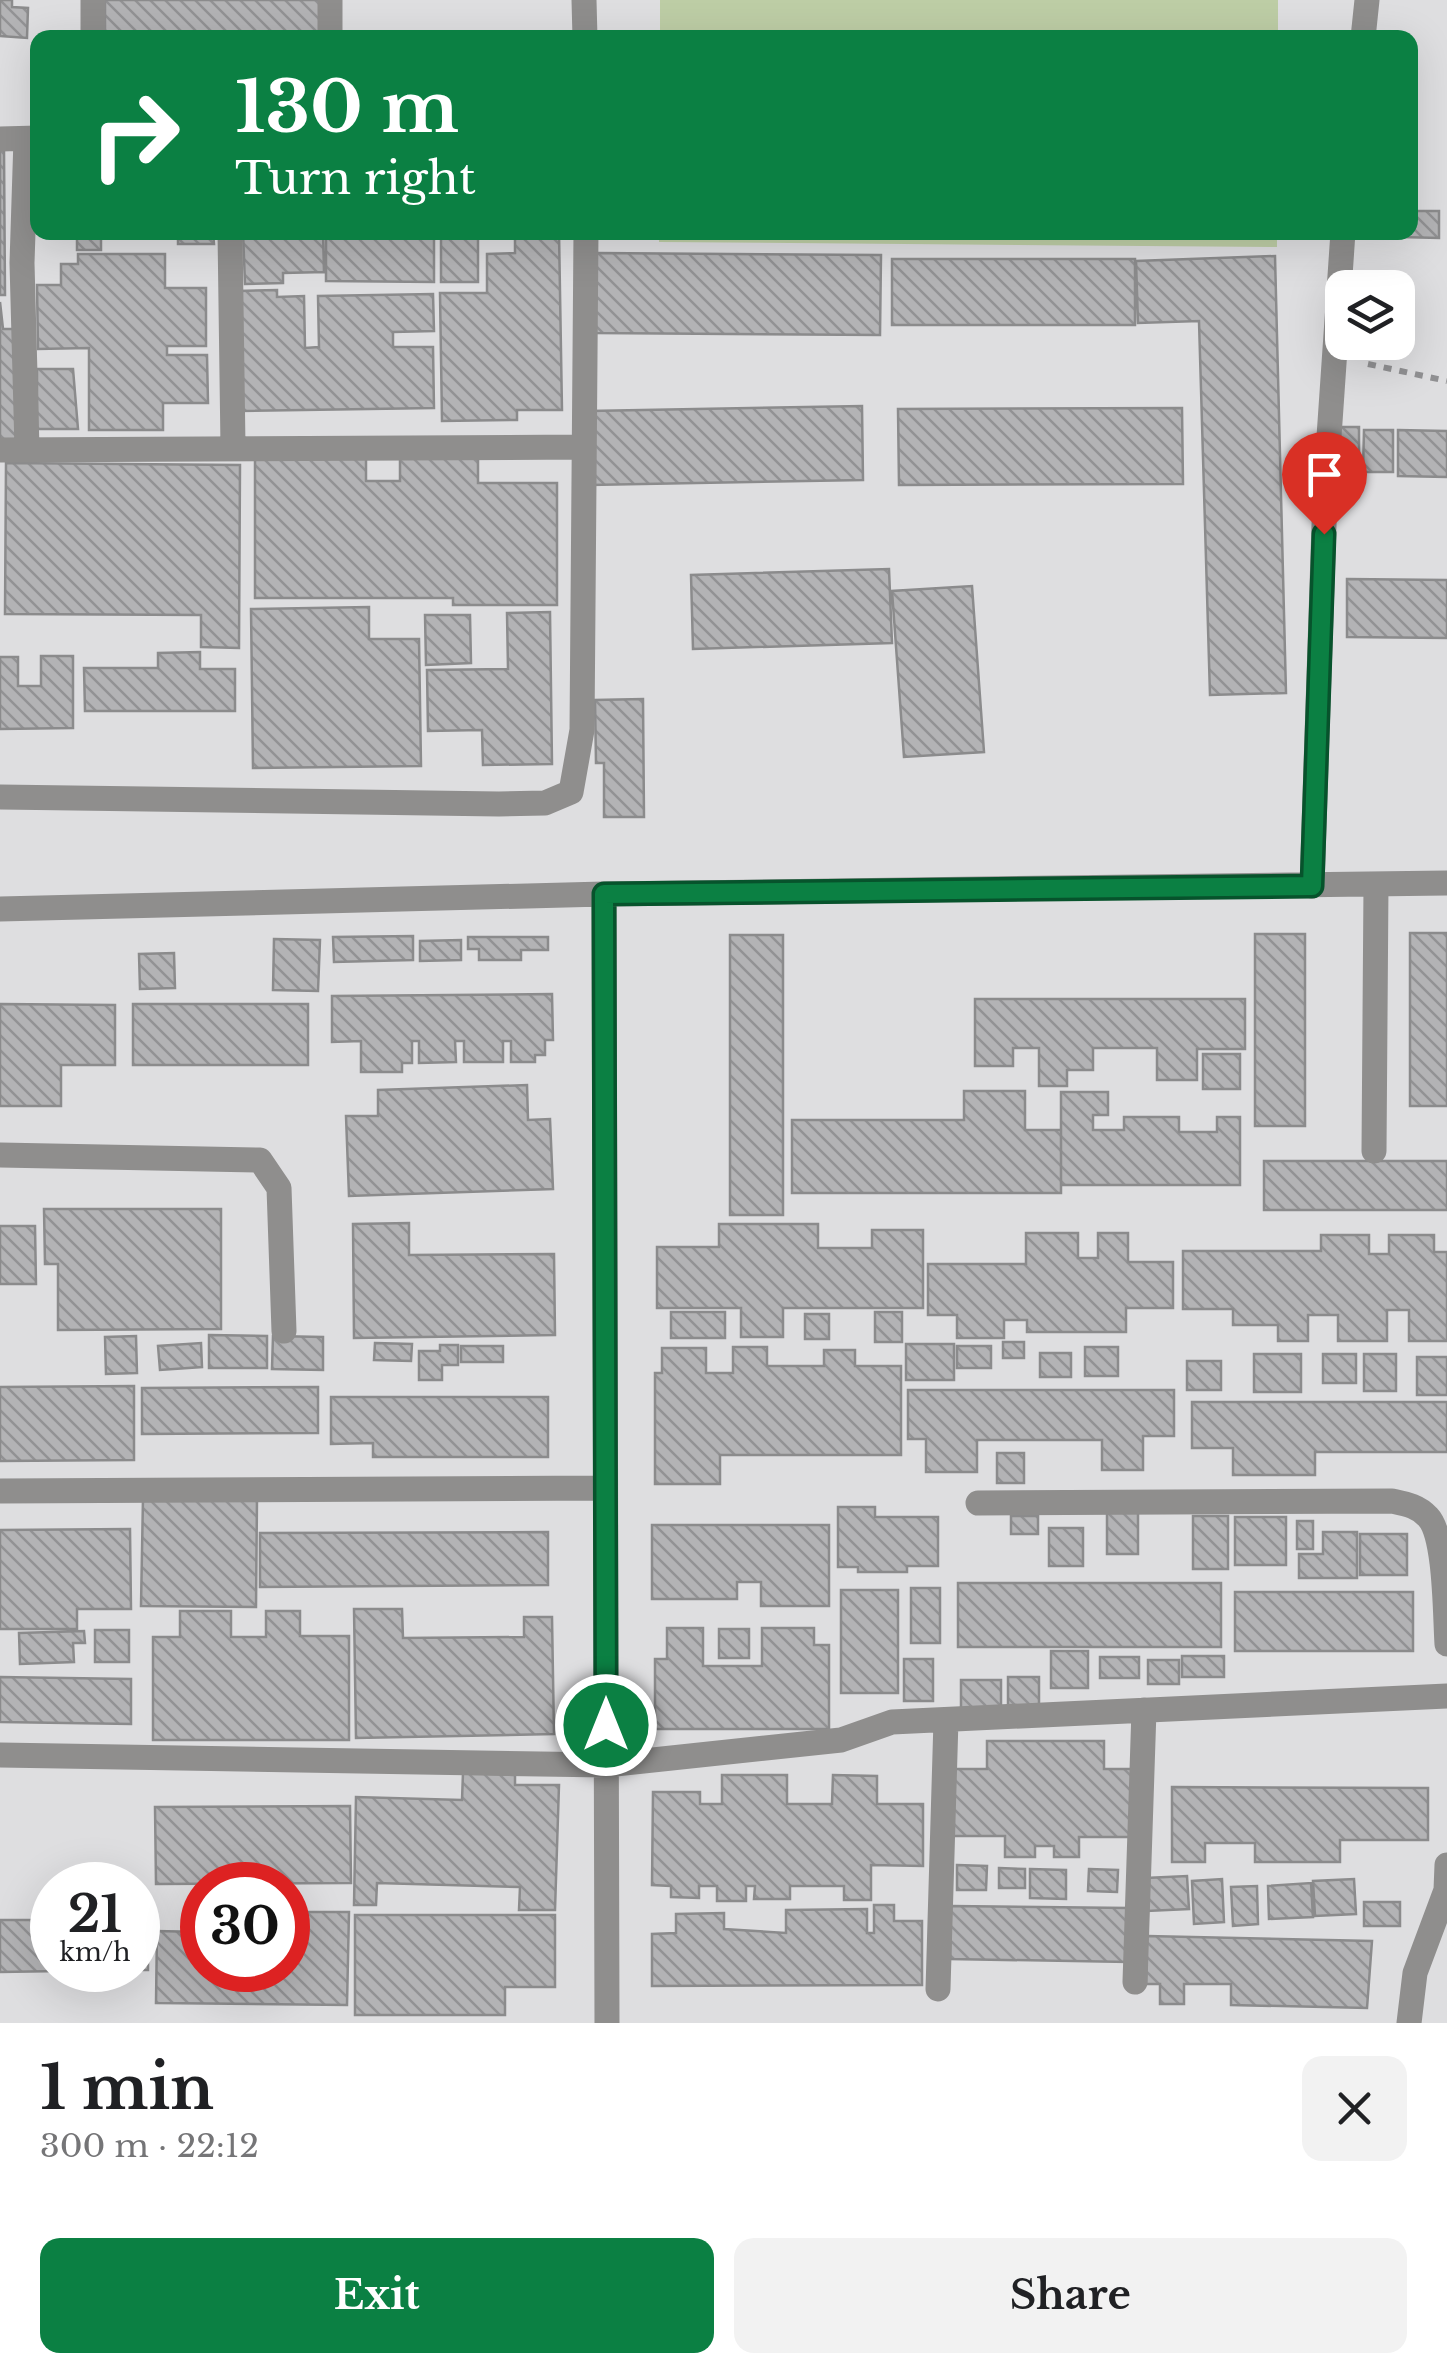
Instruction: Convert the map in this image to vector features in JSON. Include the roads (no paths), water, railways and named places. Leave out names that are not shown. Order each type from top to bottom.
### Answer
[{"type":"street","points":[[93,0],[94,30]]},
{"type":"street","points":[[330,0],[330,30]]},
{"type":"street","points":[[584,0],[585,30]]},
{"type":"street","points":[[1364,30],[1367,0]]},
{"type":"street","points":[[21,139],[27,449]]},
{"type":"street","points":[[230,240],[233,447]]},
{"type":"street","points":[[0,797],[500,804],[560,799],[571,792],[582,730],[586,240]]},
{"type":"street","points":[[1312,886],[1332,356],[1342,240]]},
{"type":"street","points":[[0,450],[584,447]]},
{"type":"street","points":[[0,909],[604,894],[1447,883]]},
{"type":"street","points":[[1374,1151],[1376,884]]},
{"type":"street","points":[[604,894],[607,2023]]},
{"type":"street","points":[[0,1155],[260,1160],[279,1188],[284,1331]]},
{"type":"street","points":[[0,1492],[604,1488]]},
{"type":"street","points":[[978,1503],[1392,1500],[1416,1507],[1432,1520],[1438,1543],[1447,1644]]},
{"type":"street","points":[[0,1755],[606,1765],[841,1740],[892,1722],[1447,1696]]},
{"type":"street","points":[[1135,1982],[1144,1710]]},
{"type":"street","points":[[938,1989],[946,1720]]},
{"type":"street","points":[[1409,2023],[1415,1973],[1446,1890],[1447,1865]]}]
